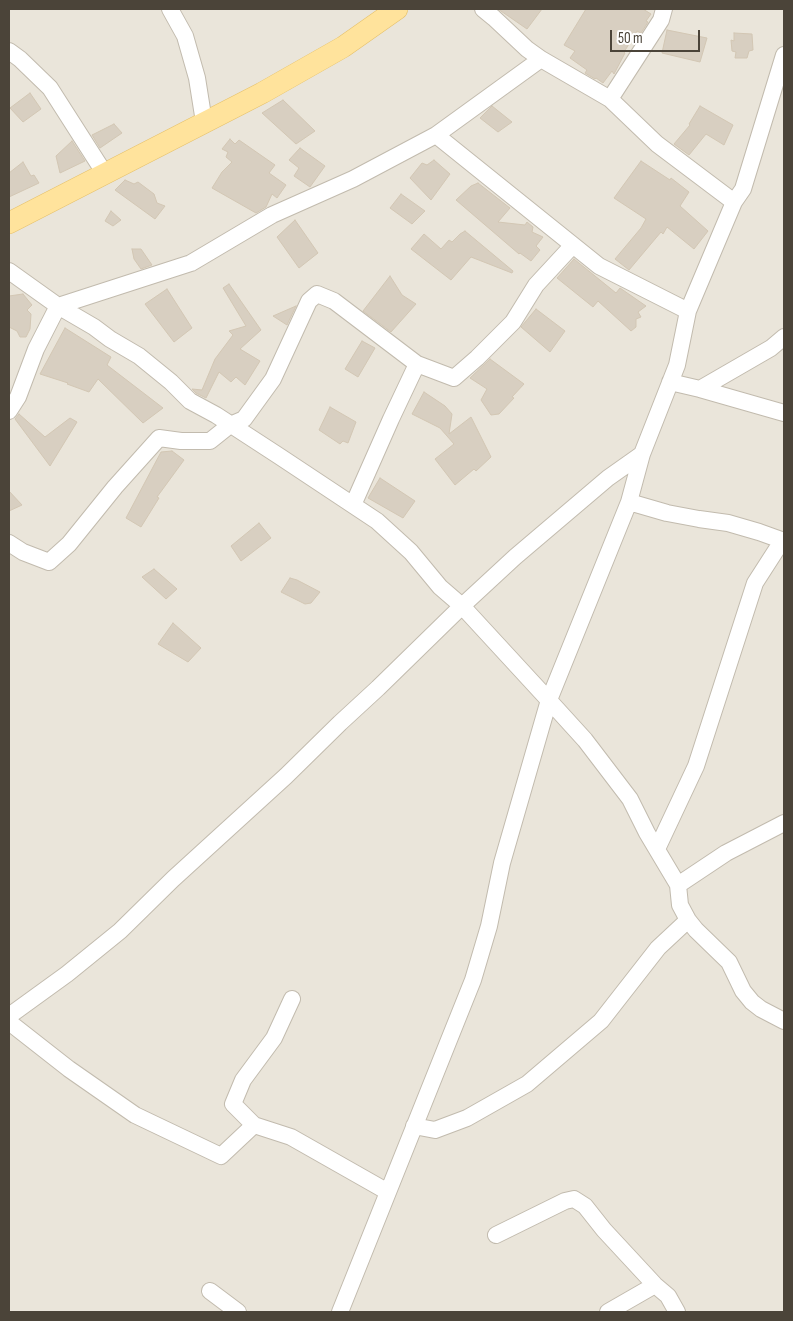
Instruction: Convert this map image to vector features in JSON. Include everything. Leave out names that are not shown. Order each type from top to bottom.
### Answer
[{"type":"main road","points":[[9,223],[262,93],[343,47],[397,9]]},
{"type":"street","points":[[170,9],[185,36],[197,78],[204,122]]},
{"type":"street","points":[[482,9],[541,59],[610,99],[657,144],[734,202]]},
{"type":"street","points":[[610,99],[661,20],[664,9]]},
{"type":"street","points":[[9,51],[20,58],[50,88],[105,174]]},
{"type":"street","points":[[340,1312],[473,980],[489,926],[502,863],[549,700],[629,502],[642,454],[677,365],[688,311],[734,202],[743,189],[784,55]]},
{"type":"street","points":[[9,411],[18,397],[36,349],[58,306],[191,263],[272,215],[353,179],[436,134],[541,59]]},
{"type":"street","points":[[436,134],[599,266],[688,311]]},
{"type":"street","points":[[9,543],[23,552],[49,562],[69,544],[116,486],[159,438],[181,441],[210,441],[230,426],[244,419],[273,379],[309,301],[317,294],[334,301],[417,364],[454,378],[478,358],[513,322],[536,285],[573,246]]},
{"type":"street","points":[[9,271],[58,306],[94,327],[110,340],[139,356],[190,400],[354,505],[376,521],[411,552],[440,587],[462,606],[585,740],[630,799],[647,833],[678,884],[680,904],[688,920],[729,962],[743,991],[752,1002],[761,1009],[784,1020]]},
{"type":"street","points":[[700,389],[770,348],[784,337]]},
{"type":"street","points":[[354,505],[417,364]]},
{"type":"street","points":[[670,382],[784,413]]},
{"type":"street","points":[[9,1016],[67,974],[120,931],[173,878],[286,776],[515,556],[608,478],[642,454]]},
{"type":"street","points":[[629,502],[666,513],[728,523],[783,541],[755,583],[696,766],[657,849]]},
{"type":"street","points":[[678,884],[726,854],[784,823]]},
{"type":"street","points":[[414,1126],[435,1130],[467,1118],[526,1084],[600,1021],[658,948],[688,920]]},
{"type":"street","points":[[292,998],[274,1038],[242,1080],[233,1104],[254,1125],[291,1137],[388,1192]]},
{"type":"street","points":[[9,1022],[69,1069],[135,1115],[221,1156],[254,1125]]},
{"type":"street","points":[[496,1235],[565,1200],[574,1199],[585,1206],[604,1230],[655,1285],[668,1296],[677,1312]]},
{"type":"street","points":[[608,1312],[655,1285]]},
{"type":"street","points":[[210,1291],[238,1312]]},
{"type":"shaded area","points":[[9,9],[784,9],[784,1312],[9,1312]]},
{"type":"building","points":[[498,9],[542,9],[527,29]]},
{"type":"building","points":[[586,9],[643,9],[651,14],[641,33],[637,31],[624,52],[614,74],[612,71],[603,83],[585,73],[587,70],[570,58],[575,51],[564,45]]},
{"type":"building","points":[[667,30],[707,38],[700,62],[662,53]]},
{"type":"building","points":[[734,33],[752,34],[753,50],[749,51],[747,58],[735,58],[736,52],[732,51],[731,40],[734,41]]},
{"type":"building","points":[[30,93],[41,109],[23,122],[10,108]]},
{"type":"building","points":[[283,100],[315,131],[296,144],[262,113]]},
{"type":"building","points":[[492,106],[512,122],[498,132],[480,118]]},
{"type":"building","points":[[700,106],[733,125],[724,145],[706,134],[689,155],[674,144],[690,125]]},
{"type":"building","points":[[114,124],[122,133],[100,148],[92,135]]},
{"type":"building","points":[[230,139],[235,144],[239,140],[275,165],[269,173],[286,185],[277,198],[272,194],[266,207],[256,213],[212,188],[222,172],[232,162],[226,157],[228,152],[222,149]]},
{"type":"building","points":[[72,141],[85,161],[60,173],[56,156]]},
{"type":"building","points":[[300,148],[325,166],[310,187],[294,176],[299,168],[289,160]]},
{"type":"building","points":[[434,160],[450,174],[431,200],[410,178],[422,163],[427,165]]},
{"type":"building","points":[[641,161],[670,180],[671,178],[689,192],[680,206],[708,231],[694,249],[667,227],[663,234],[661,232],[629,270],[615,259],[641,228],[646,219],[614,198]]},
{"type":"building","points":[[23,162],[31,176],[34,175],[39,183],[9,197],[9,173]]},
{"type":"building","points":[[125,180],[134,184],[138,182],[154,194],[157,203],[165,206],[155,219],[115,190]]},
{"type":"building","points":[[478,183],[510,208],[498,222],[525,225],[527,222],[533,227],[532,232],[543,237],[536,246],[540,250],[531,261],[519,254],[456,200],[471,186]]},
{"type":"building","points":[[401,194],[425,211],[412,224],[390,208]]},
{"type":"building","points":[[111,211],[121,220],[113,226],[105,221]]},
{"type":"building","points":[[295,220],[318,253],[299,268],[277,237]]},
{"type":"building","points":[[465,231],[513,271],[512,273],[471,257],[451,280],[411,249],[424,234],[441,249],[449,240],[452,242]]},
{"type":"building","points":[[132,249],[141,249],[152,265],[141,269],[134,259]]},
{"type":"building","points":[[574,259],[616,293],[620,288],[646,306],[638,312],[641,317],[636,319],[636,327],[631,331],[598,301],[593,307],[557,278]]},
{"type":"building","points":[[390,276],[402,295],[416,304],[391,332],[363,311]]},
{"type":"building","points":[[229,284],[261,330],[240,349],[260,361],[245,385],[236,377],[231,382],[219,372],[206,398],[192,389],[202,390],[215,359],[233,335],[229,331],[246,326],[223,288]]},
{"type":"building","points":[[167,289],[192,328],[174,342],[145,304]]},
{"type":"building","points":[[23,294],[32,305],[27,310],[31,314],[30,329],[26,337],[20,337],[17,331],[9,327],[9,296]]},
{"type":"building","points":[[296,306],[287,325],[273,316]]},
{"type":"building","points":[[536,309],[565,331],[550,352],[521,327]]},
{"type":"building","points":[[65,328],[111,357],[107,365],[163,408],[143,423],[98,379],[89,392],[40,374]]},
{"type":"building","points":[[362,341],[375,348],[358,377],[345,369]]},
{"type":"building","points":[[490,359],[524,384],[499,414],[491,415],[481,400],[487,389],[470,378]]},
{"type":"building","points":[[424,392],[445,406],[452,414],[449,434],[471,417],[491,457],[476,471],[474,469],[455,485],[435,459],[454,444],[440,428],[412,414]]},
{"type":"building","points":[[330,407],[356,422],[348,443],[343,441],[340,444],[319,430]]},
{"type":"building","points":[[19,414],[45,437],[70,418],[77,422],[50,466],[15,419]]},
{"type":"building","points":[[172,451],[184,460],[157,497],[159,498],[141,527],[126,518],[161,452]]},
{"type":"building","points":[[380,478],[415,501],[403,518],[368,498]]},
{"type":"building","points":[[9,491],[22,505],[9,511]]},
{"type":"building","points":[[259,523],[271,538],[241,561],[231,546]]},
{"type":"building","points":[[154,569],[177,589],[166,599],[142,577]]},
{"type":"building","points":[[290,578],[320,592],[311,603],[305,604],[281,592]]},
{"type":"building","points":[[173,623],[201,648],[188,662],[158,644]]}]
